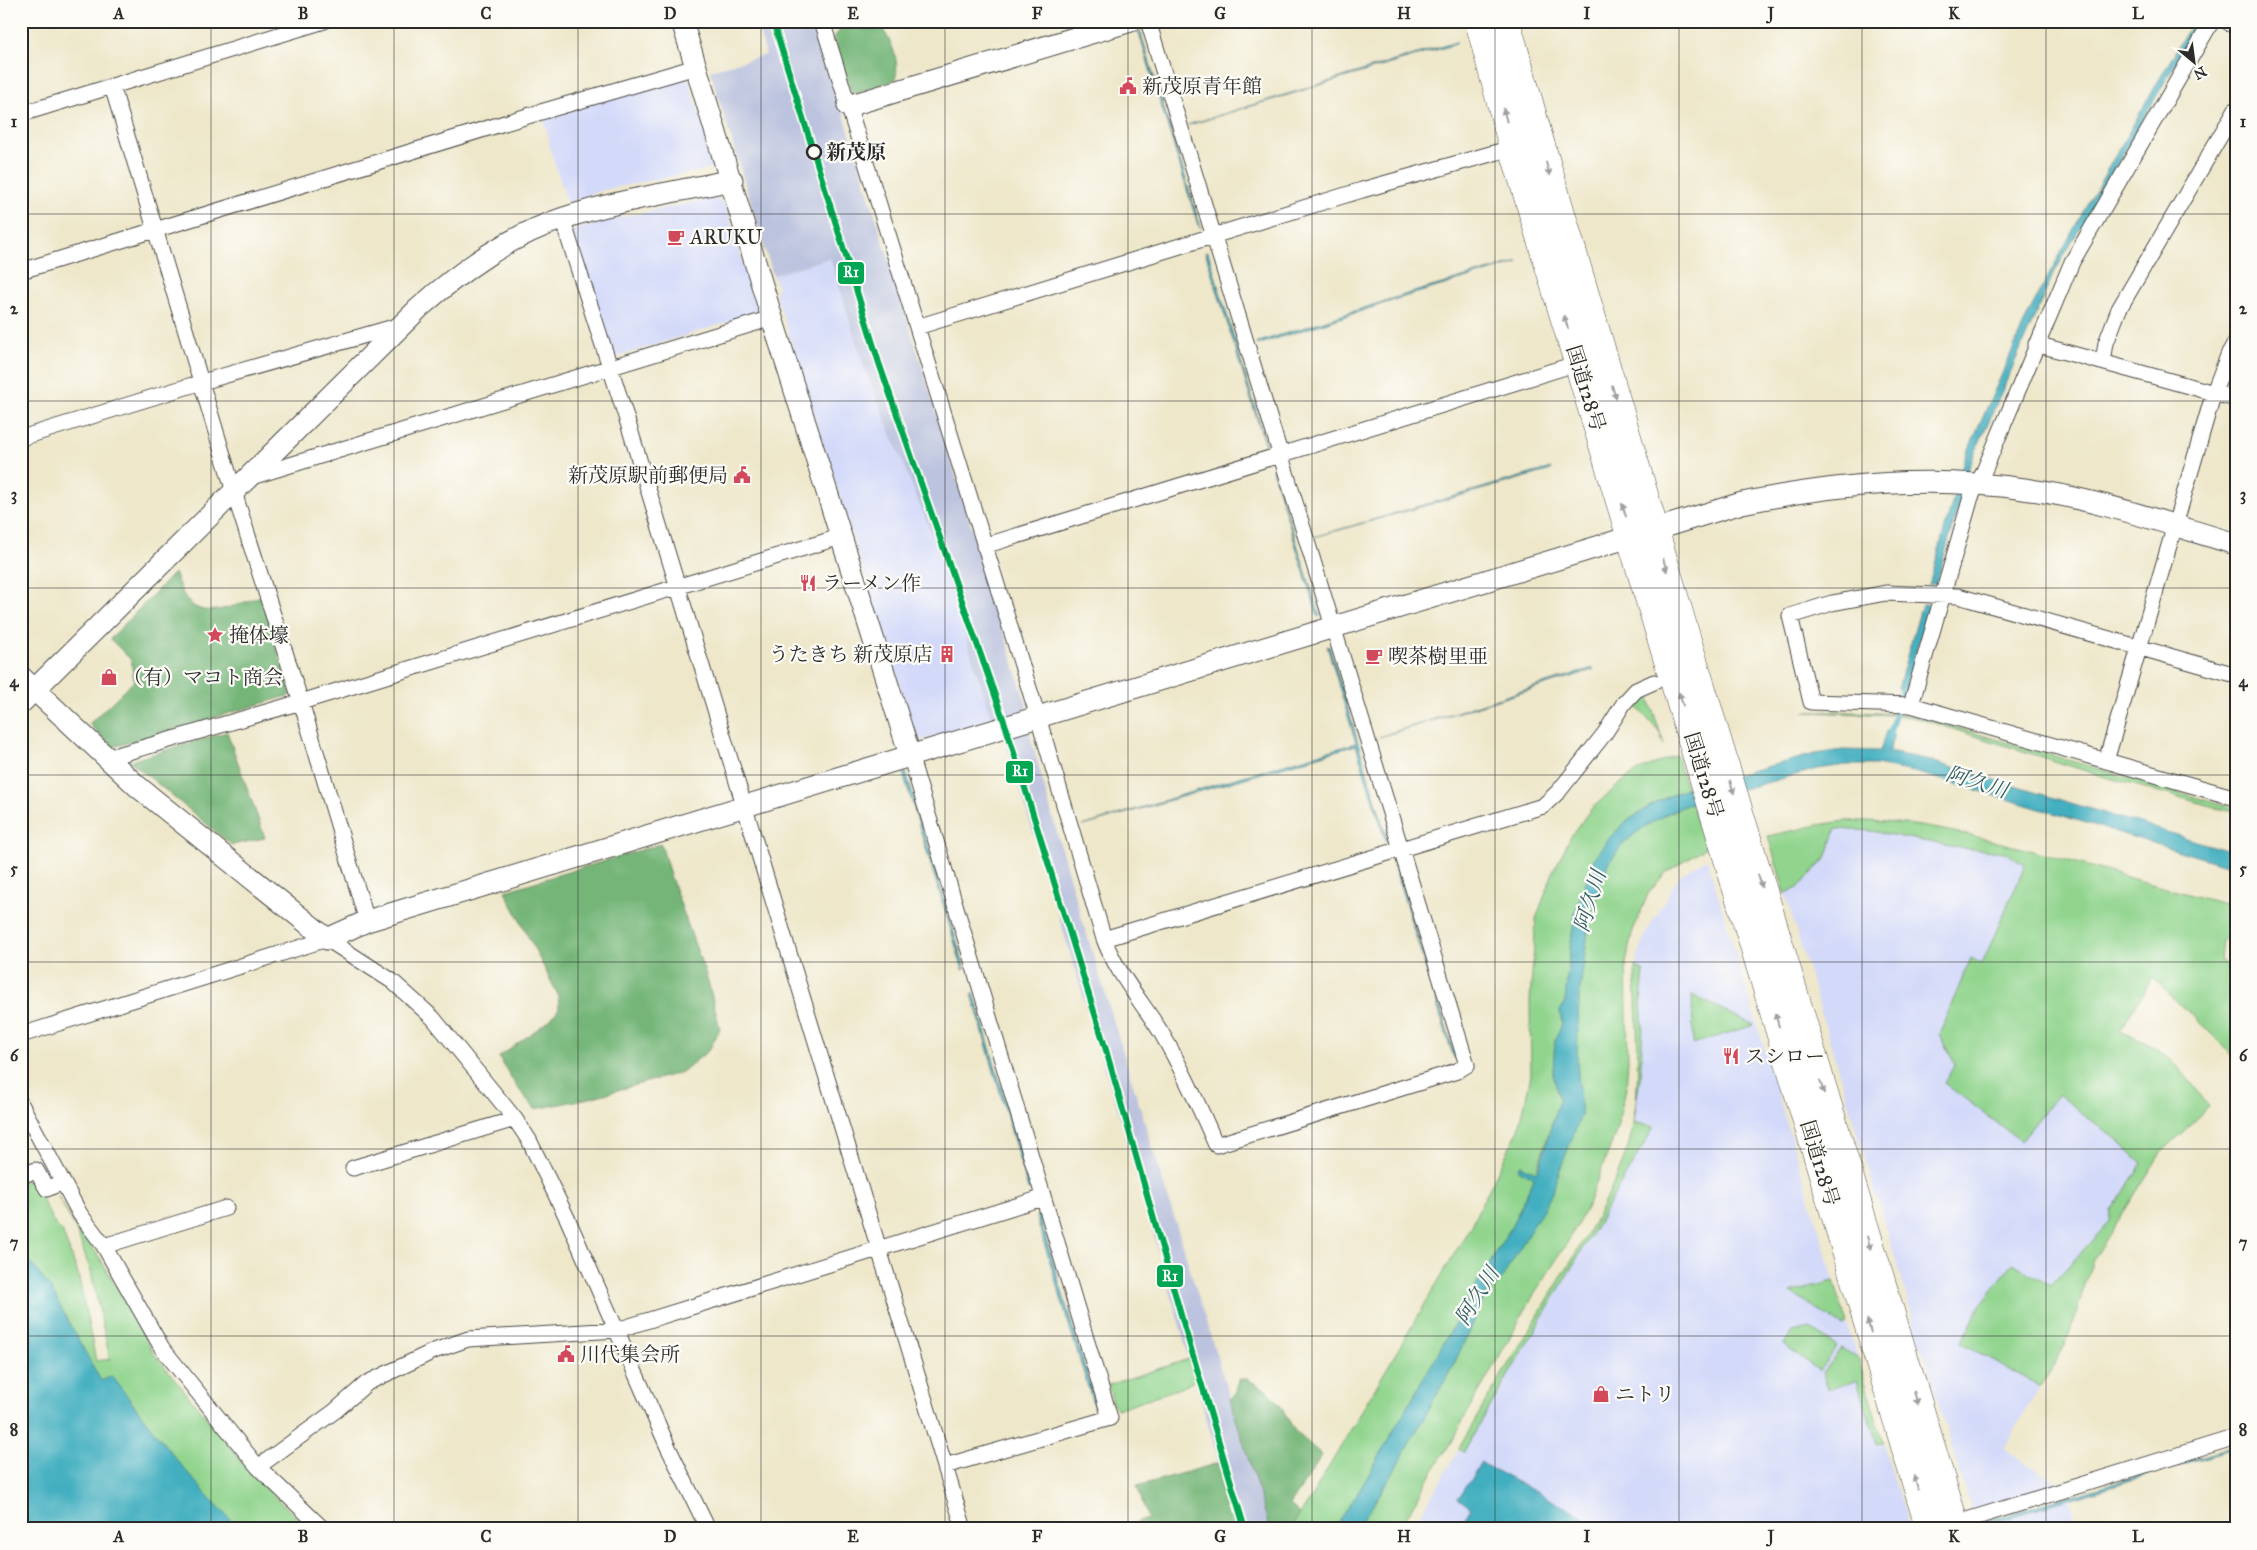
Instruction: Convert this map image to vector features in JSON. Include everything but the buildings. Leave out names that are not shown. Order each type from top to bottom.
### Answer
[{"type":"highway","name":"国道128号","points":[[1480,21],[1513,148],[1591,360],[1734,836],[1946,1527]]},
{"type":"highway","name":"国道128号","points":[[1506,21],[1540,142],[1591,360]]},
{"type":"street","points":[[21,114],[324,21]]},
{"type":"street","points":[[682,21],[840,537],[910,755],[1042,1198],[1110,1418],[945,1466]]},
{"type":"street","points":[[822,21],[1038,717],[1104,939],[1111,958],[1171,1050],[1216,1145],[1457,1071],[1466,1065],[1148,21]]},
{"type":"street","points":[[848,106],[1131,21]]},
{"type":"street","points":[[1911,705],[1971,497],[1984,471],[2072,262],[2212,21]]},
{"type":"street","points":[[2226,21],[2236,27]]},
{"type":"street","points":[[21,271],[696,67]]},
{"type":"street","points":[[112,86],[234,493],[301,702],[367,921]]},
{"type":"street","points":[[2103,362],[2106,343],[2119,309],[2236,110]]},
{"type":"street","points":[[917,327],[1362,190],[1540,142]]},
{"type":"street","points":[[708,1529],[667,1445],[544,1167],[514,1119],[433,1018],[392,981],[327,939],[137,786],[107,758],[26,690],[251,477],[402,324],[444,286],[471,266],[530,232],[562,218],[596,208],[732,180]]},
{"type":"street","points":[[562,218],[678,587],[964,1529]]},
{"type":"street","points":[[251,477],[772,318]]},
{"type":"street","points":[[21,438],[202,382],[402,324]]},
{"type":"street","points":[[2106,761],[2214,392],[2229,353],[2236,341]]},
{"type":"street","points":[[2036,344],[2236,399]]},
{"type":"street","points":[[984,546],[1591,360]]},
{"type":"street","points":[[21,1035],[327,939],[367,921],[1742,503],[1832,487],[1920,481],[1977,484],[2025,489],[2073,498],[2236,544]]},
{"type":"street","points":[[107,758],[301,702],[840,537]]},
{"type":"street","points":[[2236,675],[1958,596],[1886,593],[1832,603],[1790,616],[1811,702],[1911,705],[2236,798]]},
{"type":"street","points":[[1104,939],[1535,809],[1551,801],[1605,733],[1624,703],[1636,690],[1654,682]]},
{"type":"street","points":[[21,1104],[80,1214],[104,1246],[162,1348],[258,1467],[323,1529]]},
{"type":"street","points":[[353,1168],[514,1119]]},
{"type":"street","points":[[21,1176],[36,1170],[47,1189],[62,1182]]},
{"type":"street","points":[[258,1467],[335,1411],[367,1382],[434,1351],[468,1339],[617,1330],[1042,1198]]},
{"type":"street","points":[[104,1246],[226,1208]]},
{"type":"street","points":[[1946,1527],[2236,1437]]},
{"type":"shaded area","points":[[756,21],[815,21],[1027,706],[1024,713],[1068,873],[1270,1529],[1238,1529],[1123,1127],[1004,737],[998,721],[992,720],[936,545],[864,367],[830,258],[773,275],[710,70],[766,55]]},
{"type":"shaded area","points":[[687,75],[714,161],[709,169],[603,190],[567,203],[549,145],[550,142],[544,122],[547,117]]},
{"type":"shaded area","points":[[711,199],[719,200],[726,206],[758,313],[613,358],[571,231],[607,220]]},
{"type":"shaded area","points":[[830,258],[864,367],[936,545],[992,720],[925,740],[916,738],[775,291],[778,288],[773,275]]},
{"type":"shaded area","points":[[1836,829],[1871,831],[1960,848],[2004,852],[2025,865],[1982,964],[1971,958],[1939,1034],[2057,1094],[2118,1141],[2142,1163],[2111,1211],[2111,1221],[2050,1286],[2013,1263],[1962,1343],[2040,1386],[2003,1449],[2063,1486],[1972,1514],[1785,893],[1798,888],[1825,858]]},
{"type":"shaded area","points":[[1707,859],[1909,1529],[1606,1529],[1481,1464],[1458,1498],[1472,1508],[1458,1529],[1413,1529],[1458,1450],[1463,1453],[1653,1127],[1633,1122],[1640,1079],[1643,1026],[1641,1002],[1644,972],[1635,966],[1646,933],[1679,876]]},
{"type":"shaded area","points":[[2069,1499],[2078,1529],[1977,1529],[1976,1527]]},
{"type":"green space","points":[[876,22],[886,34],[893,49],[897,65],[895,80],[852,95],[834,37],[842,28]]},
{"type":"green space","points":[[174,573],[180,588],[189,602],[205,610],[224,609],[261,596],[291,695],[113,747],[89,724],[134,681],[131,660],[110,639]]},
{"type":"green space","points":[[1647,692],[1664,745],[1659,731],[1632,702]]},
{"type":"green space","points":[[1804,712],[1860,712],[1917,716],[2236,809],[2236,813],[2105,777],[1921,719],[1897,715]]},
{"type":"green space","points":[[227,732],[265,838],[232,845],[130,761]]},
{"type":"green space","points":[[1677,755],[1686,788],[1655,803],[1626,822],[1611,836],[1593,861],[1575,913],[1565,1003],[1560,1011],[1562,1024],[1555,1040],[1553,1073],[1559,1100],[1536,1173],[1521,1165],[1519,1169],[1534,1177],[1512,1226],[1361,1488],[1334,1529],[1290,1529],[1307,1504],[1469,1229],[1519,1129],[1531,1075],[1530,1001],[1536,919],[1553,872],[1571,836],[1591,809],[1627,778],[1642,769]]},
{"type":"green space","points":[[1691,803],[1705,848],[1666,872],[1648,894],[1632,933],[1626,963],[1628,1060],[1626,1088],[1616,1132],[1588,1204],[1572,1235],[1532,1298],[1452,1440],[1399,1529],[1356,1529],[1386,1485],[1454,1364],[1485,1296],[1503,1277],[1581,1115],[1577,1060],[1579,995],[1591,911],[1603,875],[1616,852],[1630,837],[1654,820]]},
{"type":"green space","points":[[1845,821],[1873,821],[1929,827],[1985,839],[2236,907],[2236,937],[2222,940],[2220,959],[2236,980],[2236,1060],[2220,1042],[2152,978],[2120,1031],[2149,1044],[2165,1055],[2183,1073],[2209,1107],[2161,1153],[2092,1262],[2071,1331],[2056,1362],[2040,1386],[1961,1343],[1981,1304],[2013,1263],[2050,1286],[2110,1221],[2111,1211],[2142,1163],[2118,1141],[2058,1094],[2021,1141],[1944,1083],[1955,1064],[1939,1034],[1971,958],[1982,964],[2025,865],[2004,852],[1960,848],[1871,831],[1836,829],[1826,858],[1798,888],[1785,893],[1768,836]]},
{"type":"green space","points":[[661,844],[670,875],[708,981],[720,1029],[709,1050],[682,1072],[590,1098],[535,1109],[516,1086],[499,1057],[551,1019],[559,1008],[558,995],[505,891]]},
{"type":"green space","points":[[1635,966],[1644,972],[1641,1002],[1643,1026],[1640,1079],[1636,1105],[1638,1063]]},
{"type":"green space","points":[[1692,995],[1754,1025],[1693,1044]]},
{"type":"green space","points":[[1634,1122],[1654,1127],[1463,1453],[1458,1450],[1604,1204],[1622,1163]]},
{"type":"green space","points":[[32,1178],[54,1223],[62,1231],[78,1274],[96,1361],[110,1359],[91,1272],[75,1227],[58,1197],[74,1223],[100,1258],[153,1352],[255,1478],[309,1529],[21,1529],[21,1182]]},
{"type":"green space","points":[[1834,1281],[1847,1324],[1843,1326],[1791,1293]]},
{"type":"green space","points":[[1810,1328],[1837,1346],[1819,1371],[1784,1344],[1792,1332]]},
{"type":"green space","points":[[1841,1348],[1858,1358],[1883,1442],[1877,1443],[1857,1381],[1828,1389],[1822,1373]]},
{"type":"green space","points":[[1189,1359],[1195,1380],[1183,1387],[1117,1409],[1114,1406],[1108,1385]]},
{"type":"green space","points":[[1239,1379],[1247,1379],[1265,1389],[1277,1400],[1295,1431],[1322,1455],[1290,1505],[1300,1514],[1290,1529],[1270,1529],[1230,1399],[1236,1391]]},
{"type":"green space","points":[[1219,1463],[1238,1529],[1131,1529],[1132,1524],[1148,1519],[1137,1486]]},
{"type":"water","points":[[2193,21],[2200,21],[2053,275],[1970,464],[1937,582],[1929,585],[1964,460],[2030,310],[2084,210]]},
{"type":"water","points":[[1138,30],[1140,31],[1201,228],[1198,225]]},
{"type":"water","points":[[1456,42],[1456,44],[1188,125]]},
{"type":"water","points":[[1205,251],[1208,252],[1266,448]]},
{"type":"water","points":[[1518,262],[1257,345],[1256,343],[1407,294]]},
{"type":"water","points":[[1551,468],[1551,470],[1314,537]]},
{"type":"water","points":[[1272,469],[1320,616],[1318,617]]},
{"type":"water","points":[[1922,604],[1927,604],[1929,607],[1905,689],[1898,688]]},
{"type":"water","points":[[1327,646],[1329,646],[1388,841],[1386,842],[1356,745],[1083,826],[1356,743]]},
{"type":"water","points":[[1593,668],[1593,670],[1379,737]]},
{"type":"water","name":"阿久川","points":[[1886,731],[1894,734],[1889,752],[1924,759],[2236,853],[2236,868],[1963,786],[1914,772],[1876,765],[1846,765],[1818,769],[1691,803],[1670,812],[1641,829],[1623,844],[1608,864],[1591,911],[1579,995],[1577,1060],[1581,1115],[1549,1199],[1503,1277],[1485,1296],[1454,1364],[1386,1485],[1356,1529],[1334,1529],[1361,1488],[1512,1226],[1534,1177],[1518,1169],[1520,1165],[1536,1172],[1540,1165],[1559,1100],[1553,1073],[1555,1040],[1562,1024],[1560,1011],[1565,1003],[1575,913],[1593,861],[1611,836],[1626,822],[1655,803],[1686,788],[1815,754],[1843,750],[1880,751]]},
{"type":"water","points":[[906,772],[965,969],[963,970],[903,773]]},
{"type":"water","points":[[1393,863],[1395,863],[1456,1059],[1454,1059]]},
{"type":"water","points":[[974,993],[1031,1189],[1028,1190],[972,994]]},
{"type":"water","points":[[1039,1215],[1097,1407],[1094,1407],[1036,1216]]},
{"type":"water","points":[[21,1251],[51,1289],[101,1381],[112,1376],[157,1436],[205,1493],[240,1529],[21,1529]]},
{"type":"water","points":[[2236,1446],[2236,1448],[1976,1527],[1975,1524]]},
{"type":"water","points":[[1481,1463],[1606,1529],[1458,1529],[1471,1508],[1458,1498]]},
{"type":"waterway","points":[[1888,739],[1904,683]]},
{"type":"transit line","name":"R1","points":[[773,21],[879,363],[1006,727],[1106,1050],[1183,1322],[1245,1529]]},
{"type":"place","name":"新茂原青年館","points":[[1128,86]]},
{"type":"place","name":"新茂原","points":[[814,152]]},
{"type":"place","name":"ARUKU","points":[[676,237]]},
{"type":"place","name":"新茂原駅前郵便局","points":[[742,475]]},
{"type":"place","name":"ラーメン作","points":[[808,583]]},
{"type":"place","name":"掩体壕","points":[[215,635]]},
{"type":"place","name":"うたきち 新茂原店","points":[[947,654]]},
{"type":"place","name":"喫茶樹里亜","points":[[1374,656]]},
{"type":"place","name":"（有）マコト商会","points":[[109,677]]},
{"type":"place","name":"スシロー","points":[[1731,1056]]},
{"type":"place","name":"川代集会所","points":[[566,1354]]},
{"type":"place","name":"ニトリ","points":[[1601,1394]]}]
